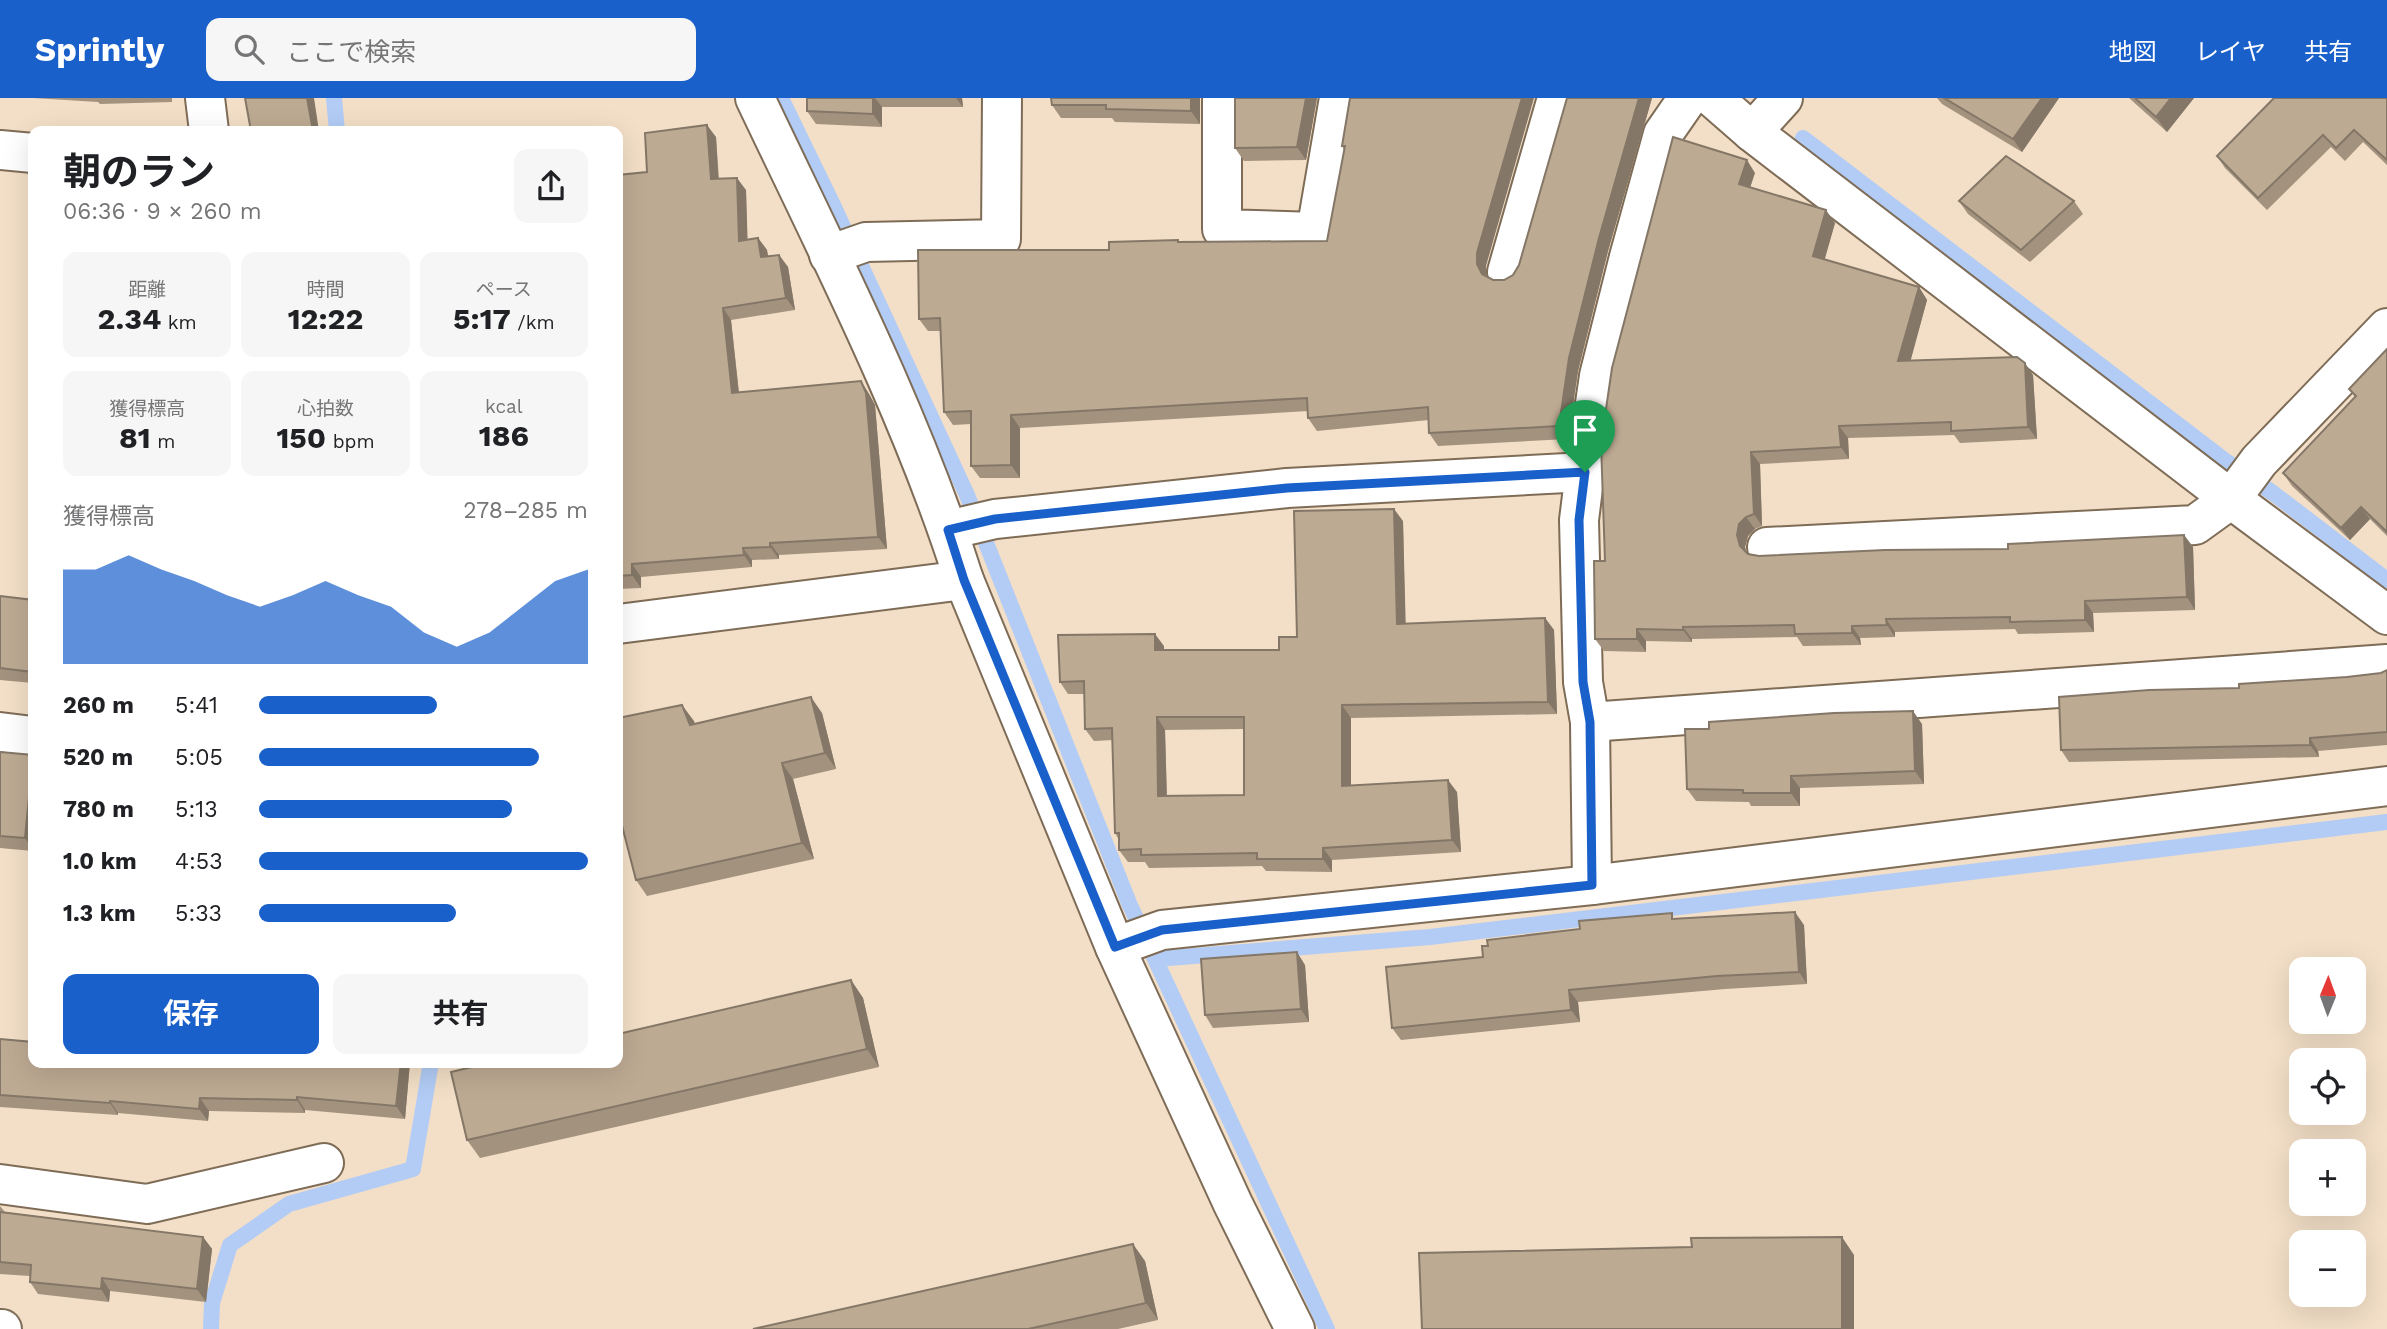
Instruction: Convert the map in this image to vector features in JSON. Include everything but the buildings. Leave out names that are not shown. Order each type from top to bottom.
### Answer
[{"type":"street","points":[[205,98],[208,126]]},
{"type":"street","points":[[755,98],[845,249],[902,417],[969,525],[964,580],[1138,938],[1233,1204],[1295,1329]]},
{"type":"street","points":[[845,249],[1001,239],[1002,98]]},
{"type":"street","points":[[1222,98],[1222,229],[1316,232],[1339,98]]},
{"type":"street","points":[[1507,272],[1557,98]]},
{"type":"street","points":[[1592,885],[1590,722],[1583,682],[1579,520],[1599,376],[1629,257],[1663,134],[1688,98]]},
{"type":"street","points":[[1713,98],[1752,132],[2245,481],[2387,615]]},
{"type":"street","points":[[1752,132],[1783,98]]},
{"type":"street","points":[[0,150],[28,153]]},
{"type":"street","points":[[1767,547],[2195,524],[2245,481],[2387,328]]},
{"type":"street","points":[[969,525],[1287,488],[1585,472]]},
{"type":"street","points":[[623,623],[964,580]]},
{"type":"street","points":[[1590,722],[2387,664]]},
{"type":"street","points":[[0,732],[28,735]]},
{"type":"street","points":[[1138,938],[1592,885],[2387,786]]},
{"type":"street","points":[[0,1184],[147,1204],[324,1163]]},
{"type":"waterway","points":[[334,98],[337,126]]},
{"type":"waterway","points":[[781,98],[967,495],[1129,903],[1327,1329]]},
{"type":"waterway","points":[[1803,138],[2227,462],[2273,493],[2387,580]]},
{"type":"waterway","points":[[1156,959],[1430,937],[2387,822]]},
{"type":"waterway","points":[[211,1329],[212,1303],[230,1245],[289,1204],[413,1169],[430,1068]]},
{"type":"route","points":[[1585,472],[1579,520],[1583,682],[1590,722],[1592,885],[1162,930],[1115,947],[964,580],[948,530],[995,519],[1287,488],[1585,472]]}]
